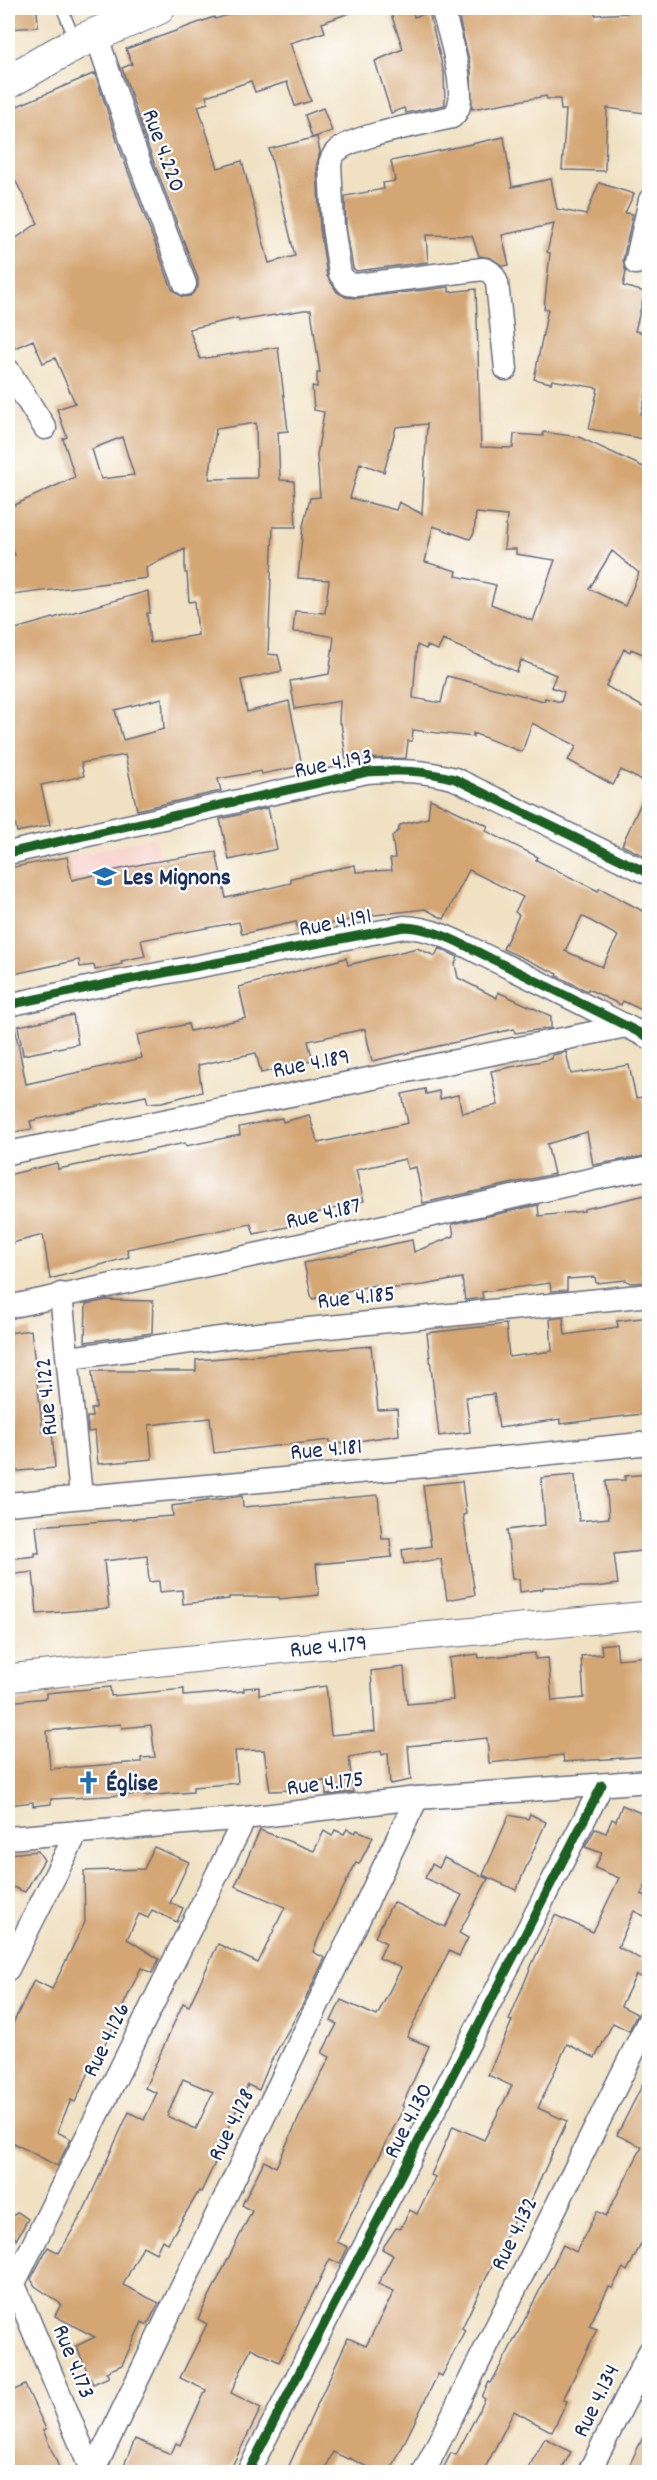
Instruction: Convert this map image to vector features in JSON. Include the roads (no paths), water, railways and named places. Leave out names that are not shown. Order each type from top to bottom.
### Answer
[{"type":"main road","points":[[8,82],[86,38],[158,8]]},
{"type":"street","points":[[442,8],[454,60],[460,104],[452,117],[357,141],[337,150],[332,156],[330,163],[333,227],[340,274],[348,284],[356,285],[488,270],[497,283],[506,369]]},
{"type":"street","name":"Rue 4.220","points":[[86,38],[133,145],[184,284]]},
{"type":"street","points":[[636,263],[650,200]]},
{"type":"street","points":[[8,370],[45,428]]},
{"type":"street","name":"Rue 4.193","points":[[8,853],[367,772],[406,769],[431,772],[455,779],[650,873]]},
{"type":"street","name":"Rue 4.191","points":[[8,1005],[404,927],[421,927],[506,965],[650,1038]]},
{"type":"street","name":"Rue 4.189","points":[[8,1153],[626,1026]]},
{"type":"street","name":"Rue 4.187","points":[[8,1307],[650,1168]]},
{"type":"street","name":"Rue 4.122","points":[[61,1294],[81,1496]]},
{"type":"street","name":"Rue 4.185","points":[[69,1358],[228,1337],[650,1295]]},
{"type":"street","name":"Rue 4.181","points":[[8,1504],[650,1443]]},
{"type":"street","name":"Rue 4.179","points":[[8,1678],[650,1615]]},
{"type":"street","name":"Rue 4.175","points":[[8,1838],[245,1818],[417,1798],[650,1782]]},
{"type":"street","name":"Rue 4.130","points":[[248,2472],[602,1785]]},
{"type":"street","name":"Rue 4.128","points":[[92,2472],[417,1798]]},
{"type":"street","name":"Rue 4.126","points":[[11,2276],[245,1818]]},
{"type":"street","points":[[8,1969],[77,1832]]},
{"type":"street","name":"Rue 4.132","points":[[424,2472],[650,2018]]},
{"type":"street","name":"Rue 4.173","points":[[11,2276],[92,2472]]},
{"type":"street","name":"Rue 4.134","points":[[589,2472],[650,2351]]},
{"type":"lane","points":[[63,8],[86,38]]},
{"type":"place","name":"Les Mignons","points":[[105,876]]},
{"type":"place","name":"Église","points":[[88,1782]]}]
